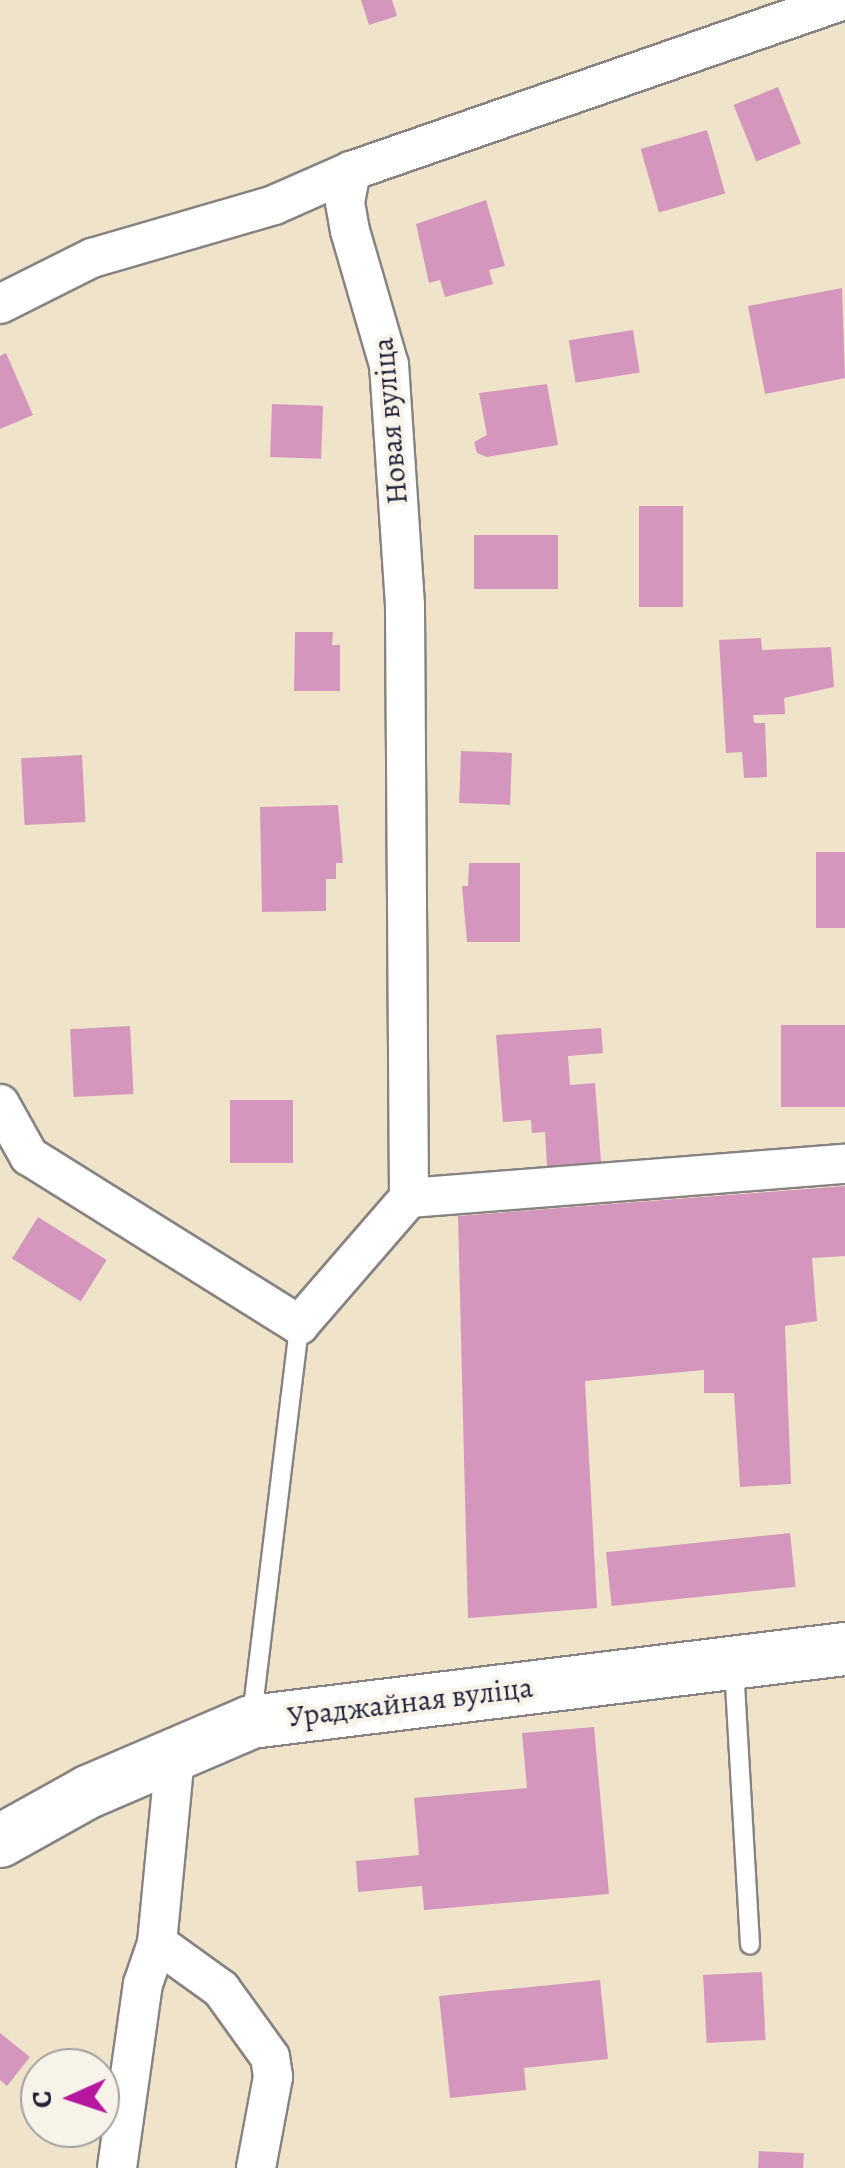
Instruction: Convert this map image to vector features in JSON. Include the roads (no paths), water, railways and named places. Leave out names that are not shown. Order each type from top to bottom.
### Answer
[{"type":"street","points":[[0,304],[92,258],[274,205],[351,171],[844,0]]},
{"type":"street","name":"Новая вуліца","points":[[351,171],[345,202],[350,231],[389,365],[404,605],[408,1198]]},
{"type":"street","points":[[0,1104],[29,1156],[299,1325],[408,1198],[845,1164]]},
{"type":"street","name":"Ураджайная вуліца","points":[[0,1841],[88,1792],[251,1722],[845,1650]]},
{"type":"street","points":[[116,2168],[143,1984],[156,1944],[175,1755]]},
{"type":"street","points":[[156,1944],[220,1989],[270,2057],[273,2076],[256,2168]]},
{"type":"lane","points":[[251,1722],[299,1325]]},
{"type":"lane","points":[[734,1662],[750,1945]]}]
